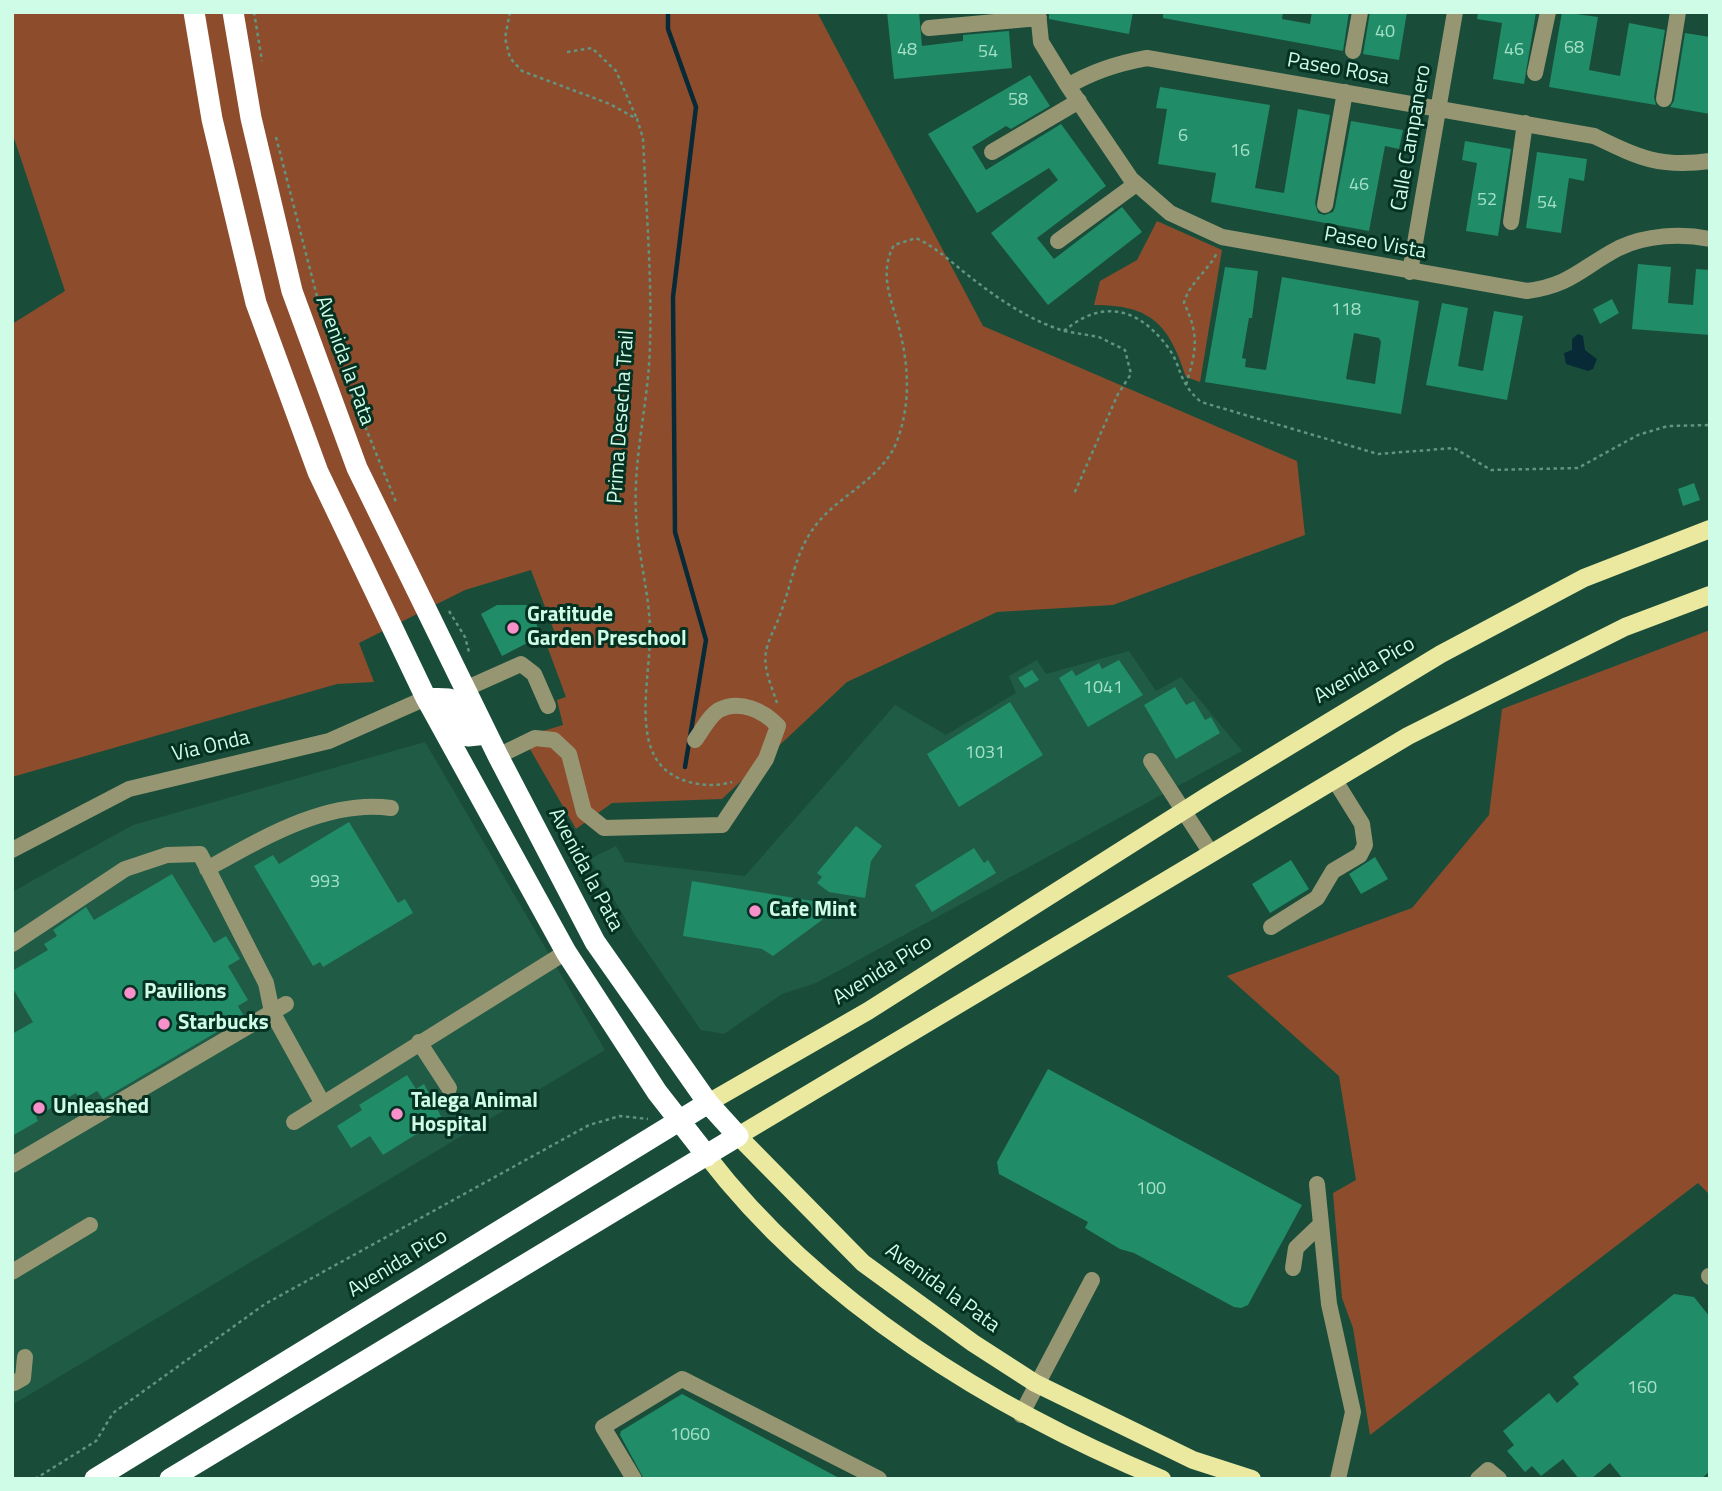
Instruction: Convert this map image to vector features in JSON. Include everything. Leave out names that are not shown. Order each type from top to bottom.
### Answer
[{"type":"highway","points":[[194,12],[212,119],[256,303],[318,472],[426,698],[566,952],[706,1156]]},
{"type":"highway","name":"Avenida la Pata","points":[[233,12],[251,118],[292,291],[357,468],[498,756],[595,942],[708,1103],[738,1136]]},
{"type":"highway","points":[[426,698],[449,699],[468,736],[487,734]]},
{"type":"highway","name":"Avenida Pico","points":[[95,1479],[708,1103]]},
{"type":"highway","points":[[170,1479],[738,1136]]},
{"type":"main road","name":"Avenida Pico","points":[[708,1103],[868,1011],[1183,811],[1418,668],[1572,584],[1710,529]]},
{"type":"main road","points":[[738,1136],[1408,736],[1625,627],[1710,595]]},
{"type":"main road","name":"Avenida la Pata","points":[[738,1136],[863,1263],[973,1343],[1035,1383],[1193,1460],[1252,1479]]},
{"type":"main road","points":[[706,1156],[731,1188],[808,1267],[957,1377],[1021,1415],[1162,1479]]},
{"type":"street","points":[[1353,51],[1360,12]]},
{"type":"street","name":"Calle Campanero","points":[[1410,272],[1455,12]]},
{"type":"street","points":[[1535,73],[1548,12]]},
{"type":"street","points":[[1664,99],[1678,12]]},
{"type":"street","points":[[929,28],[1038,15]]},
{"type":"street","name":"Paseo Vista","points":[[1038,15],[1041,42],[1136,184],[1170,214],[1222,237],[1527,291],[1571,280],[1620,247],[1664,235],[1710,239]]},
{"type":"street","name":"Paseo Rosa","points":[[1068,86],[1086,75],[1121,62],[1147,58],[1594,135],[1643,159],[1682,165],[1710,161]]},
{"type":"street","points":[[1325,205],[1345,92]]},
{"type":"street","points":[[992,152],[1079,101]]},
{"type":"street","points":[[1511,222],[1525,124]]},
{"type":"street","points":[[1058,241],[1136,184]]},
{"type":"street","points":[[465,689],[511,666],[521,664],[529,667],[548,706]]},
{"type":"street","name":"Via Onda","points":[[12,850],[129,789],[329,741],[426,698]]},
{"type":"street","points":[[498,756],[535,738],[554,740],[569,754],[584,812],[604,828],[722,825],[766,759],[778,726],[768,715],[740,704],[717,710],[695,740]]},
{"type":"street","points":[[1151,761],[1211,853]]},
{"type":"street","points":[[1271,927],[1317,898],[1334,871],[1360,855],[1365,845],[1362,824],[1334,779]]},
{"type":"street","points":[[207,869],[284,826],[369,805],[391,808]]},
{"type":"street","points":[[12,944],[125,869],[167,855],[200,855],[267,983],[323,1104]]},
{"type":"street","points":[[294,1122],[566,952]]},
{"type":"street","points":[[12,1165],[279,1008]]},
{"type":"street","points":[[419,1042],[449,1088]]},
{"type":"street","points":[[1317,1184],[1329,1304],[1353,1412],[1338,1479]]},
{"type":"street","points":[[12,1272],[90,1225]]},
{"type":"street","points":[[1293,1268],[1296,1248],[1320,1225]]},
{"type":"street","points":[[1021,1415],[1035,1383],[1092,1280]]},
{"type":"street","points":[[14,1383],[23,1378],[24,1357]]},
{"type":"street","points":[[634,1479],[603,1427],[682,1380],[879,1479]]},
{"type":"street","points":[[1478,1479],[1488,1470],[1499,1479]]},
{"type":"path","points":[[254,12],[262,68]]},
{"type":"path","points":[[510,12],[505,38],[510,58],[522,71],[610,104],[637,118]]},
{"type":"path","name":"Prima Desecha Trail","points":[[567,52],[592,48],[616,71],[643,138],[650,275],[650,348],[639,430],[636,513],[650,628],[646,733],[654,756],[675,777],[692,783],[714,784],[742,779]]},
{"type":"path","points":[[275,133],[322,317]]},
{"type":"path","points":[[1185,388],[1197,342],[1193,321],[1184,303],[1188,290],[1207,272],[1222,237]]},
{"type":"path","points":[[778,726],[779,707],[766,672],[766,652],[782,611],[799,549],[820,520],[861,486],[886,458],[896,442],[906,407],[908,380],[902,337],[886,281],[886,260],[894,244],[916,238],[938,248],[969,276],[1035,322],[1064,331],[1099,337],[1125,350],[1131,374],[1118,394],[1074,494]]},
{"type":"path","points":[[1064,331],[1083,316],[1108,310],[1126,312],[1147,325],[1169,348],[1185,388],[1201,402],[1378,454],[1454,448],[1491,470],[1578,468],[1638,435],[1668,426],[1710,425]]},
{"type":"path","points":[[341,367],[397,505]]},
{"type":"path","points":[[443,600],[465,637],[471,660],[485,679]]},
{"type":"path","points":[[35,1479],[96,1441],[113,1413],[265,1304],[589,1125],[620,1116],[680,1121]]},
{"type":"shaded area","points":[[12,12],[817,12],[983,326],[1297,461],[1305,535],[1113,605],[997,612],[847,682],[722,799],[612,803],[576,829],[523,737],[563,725],[557,700],[566,697],[546,643],[556,636],[531,570],[465,590],[359,643],[374,682],[337,684],[12,777],[12,324],[65,291],[12,132]]},
{"type":"shaded area","points":[[1157,221],[1222,250],[1200,382],[1186,377],[1172,343],[1155,321],[1130,309],[1094,305],[1100,281],[1137,260]]},
{"type":"shaded area","points":[[1710,630],[1710,1195],[1698,1183],[1370,1435],[1353,1328],[1342,1298],[1333,1193],[1356,1180],[1339,1076],[1227,976],[1412,908],[1489,815],[1502,709]]},
{"type":"shaded area","points":[[1129,651],[1156,691],[1181,677],[1242,751],[816,983],[782,994],[724,1034],[701,1030],[632,930],[590,859],[616,846],[625,862],[745,876],[895,705],[946,735],[1016,693],[1009,676],[1037,660],[1046,674]]},
{"type":"shaded area","points":[[425,742],[605,1050],[12,1405],[12,892],[133,825]]},
{"type":"water","points":[[1578,334],[1583,336],[1585,350],[1597,359],[1593,369],[1588,371],[1566,364],[1564,353],[1572,350],[1572,339]]},
{"type":"building","points":[[887,12],[919,12],[922,46],[963,41],[963,35],[1009,31],[1012,68],[894,79]]},
{"type":"building","points":[[1049,12],[1133,12],[1129,34],[1049,19]]},
{"type":"building","points":[[1163,12],[1283,12],[1282,19],[1310,24],[1312,12],[1349,12],[1343,51],[1163,18]]},
{"type":"building","points":[[1370,12],[1407,12],[1399,60],[1363,54]]},
{"type":"building","points":[[1478,12],[1536,12],[1524,84],[1493,79],[1502,23],[1477,19]]},
{"type":"building","points":[[1562,12],[1598,17],[1589,70],[1620,76],[1629,23],[1665,30],[1654,97],[1656,105],[1549,87]]},
{"type":"building","points":[[1685,33],[1710,37],[1710,114],[1670,107],[1674,101]]},
{"type":"building","points":[[1030,75],[1050,106],[1011,129],[1006,126],[972,147],[986,170],[1061,124],[1106,186],[1037,238],[1054,259],[1122,207],[1142,232],[1048,305],[991,233],[1058,180],[1049,168],[977,213],[928,134]]},
{"type":"building","points":[[1160,87],[1270,105],[1255,188],[1284,193],[1298,109],[1330,115],[1315,203],[1318,213],[1324,215],[1333,212],[1335,207],[1351,121],[1403,130],[1399,149],[1385,146],[1369,231],[1211,202],[1216,173],[1158,164],[1167,109],[1156,108]]},
{"type":"building","points":[[1465,141],[1511,149],[1498,236],[1466,231],[1477,163],[1462,160]]},
{"type":"building","points":[[1537,152],[1587,159],[1584,181],[1569,178],[1561,233],[1526,228]]},
{"type":"building","points":[[1638,264],[1671,267],[1668,303],[1693,305],[1696,269],[1710,270],[1710,335],[1632,329]]},
{"type":"building","points":[[1225,267],[1258,271],[1252,318],[1249,318],[1242,358],[1246,359],[1245,367],[1266,370],[1282,277],[1419,301],[1401,414],[1205,382]],"holes":[[[1354,333],[1379,338],[1381,342],[1375,384],[1346,379]]]},
{"type":"building","points":[[1612,299],[1619,313],[1600,324],[1593,309]]},
{"type":"building","points":[[1442,303],[1468,308],[1458,366],[1483,371],[1494,311],[1523,316],[1507,400],[1426,385]]},
{"type":"building","points":[[1694,483],[1700,500],[1683,506],[1678,489]]},
{"type":"building","name":"Gratitude Garden Preschool","points":[[497,605],[529,605],[541,636],[502,656],[481,614]]},
{"type":"building","points":[[1119,660],[1143,695],[1088,727],[1059,678],[1072,670],[1076,676],[1099,663],[1102,669]]},
{"type":"building","points":[[1032,670],[1039,680],[1025,688],[1018,678]]},
{"type":"building","points":[[1175,687],[1186,705],[1194,701],[1205,720],[1211,717],[1220,733],[1176,759],[1144,705]]},
{"type":"building","points":[[1010,702],[1043,755],[959,807],[927,754]]},
{"type":"building","points":[[349,822],[398,903],[405,899],[413,913],[323,967],[320,962],[313,966],[254,866],[273,855],[279,864]]},
{"type":"building","points":[[856,826],[882,846],[871,861],[865,898],[829,892],[817,883],[822,877],[817,873]]},
{"type":"building","points":[[974,848],[984,863],[988,860],[996,873],[932,912],[915,885]]},
{"type":"building","points":[[1375,857],[1388,879],[1361,894],[1349,874]]},
{"type":"building","points":[[1291,860],[1309,889],[1270,913],[1252,884]]},
{"type":"building","name":"Pavilions","points":[[172,874],[214,943],[226,936],[240,959],[228,966],[248,1000],[238,1006],[244,1016],[103,1099],[97,1091],[80,1101],[76,1093],[36,1117],[38,1121],[12,1136],[12,1034],[33,1022],[12,987],[12,971],[48,950],[44,944],[57,936],[53,930],[86,907],[94,920]]},
{"type":"building","name":"Cafe Mint","points":[[692,881],[825,903],[822,920],[773,956],[762,949],[683,936]]},
{"type":"building","points":[[1048,1069],[1302,1205],[1248,1305],[1234,1307],[1134,1253],[1120,1249],[1085,1228],[1088,1222],[999,1174],[997,1162]]},
{"type":"building","name":"Talega Animal Hospital","points":[[407,1075],[416,1089],[424,1084],[442,1118],[383,1155],[370,1136],[351,1148],[337,1126],[362,1110],[359,1105]]},
{"type":"building","points":[[1674,1294],[1694,1297],[1710,1317],[1710,1471],[1701,1479],[1623,1479],[1610,1463],[1591,1479],[1579,1479],[1563,1459],[1541,1476],[1532,1466],[1525,1472],[1507,1451],[1514,1445],[1503,1431],[1549,1393],[1557,1403],[1579,1384],[1573,1377]]},
{"type":"building","points":[[682,1394],[841,1479],[644,1479],[620,1435],[621,1431]]},
{"type":"waterway","points":[[668,12],[668,29],[696,107],[673,297],[675,532],[706,640],[685,767]]},
{"type":"place","name":"Gratitude Garden Preschool","points":[[513,628]]},
{"type":"place","name":"Cafe Mint","points":[[755,911]]},
{"type":"place","name":"Pavilions","points":[[130,993]]},
{"type":"place","name":"Starbucks","points":[[164,1024]]},
{"type":"place","name":"Unleashed","points":[[39,1108]]},
{"type":"place","name":"Talega Animal Hospital","points":[[397,1114]]}]
